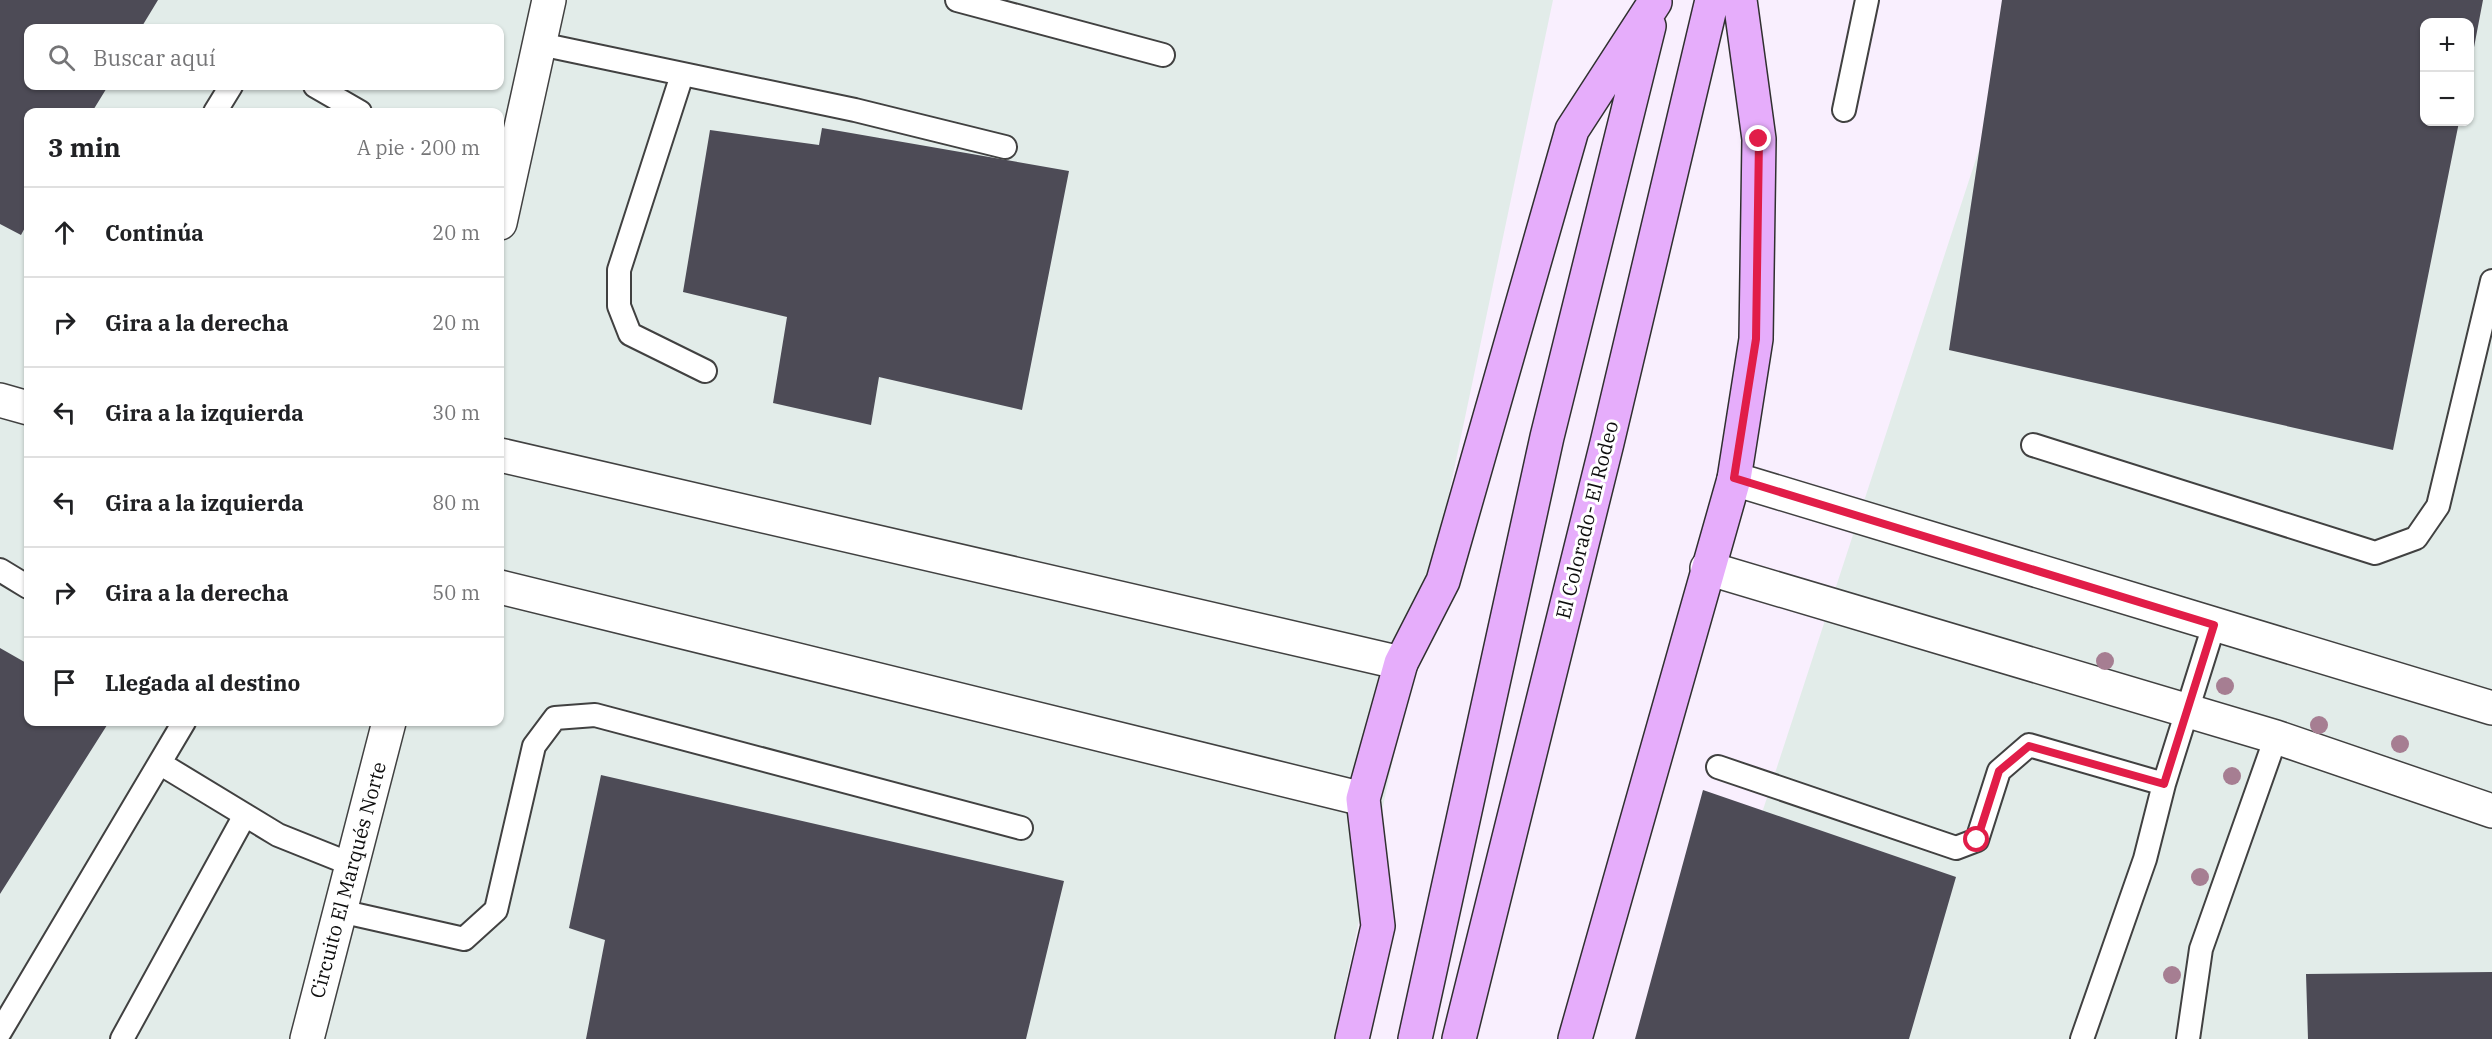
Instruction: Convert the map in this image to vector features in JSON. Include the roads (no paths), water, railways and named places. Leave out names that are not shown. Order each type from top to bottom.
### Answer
[{"type":"main road","name":"El Colorado- El Rodeo","points":[[1459,1039],[1610,431],[1712,0]]},
{"type":"main road","points":[[1575,1039],[1734,478],[1756,339],[1759,139],[1740,0]]},
{"type":"main road","points":[[1352,1039],[1378,926],[1363,799],[1401,663],[1443,581],[1572,130],[1655,1]]},
{"type":"main road","points":[[1416,1039],[1548,437],[1655,1]]},
{"type":"street","points":[[504,194],[549,0]]},
{"type":"street","points":[[0,400],[24,407]]},
{"type":"street","points":[[504,456],[1401,663]]},
{"type":"street","points":[[1734,478],[2492,708]]},
{"type":"street","points":[[1707,568],[2276,737],[2492,811]]},
{"type":"street","points":[[504,588],[1363,799]]},
{"type":"street","name":"Circuito El Marqués Norte","points":[[307,1039],[388,726]]},
{"type":"lane","points":[[957,0],[1163,55]]},
{"type":"lane","points":[[1844,111],[1867,0]]},
{"type":"lane","points":[[540,44],[855,110],[1005,147]]},
{"type":"lane","points":[[682,75],[619,270],[619,306],[630,334],[705,371]]},
{"type":"lane","points":[[217,108],[229,90]]},
{"type":"lane","points":[[322,90],[353,108]]},
{"type":"lane","points":[[2033,445],[2375,553],[2416,538],[2438,507],[2492,280]]},
{"type":"lane","points":[[0,570],[24,585]]},
{"type":"lane","points":[[2082,1039],[2145,859],[2164,784],[2214,625]]},
{"type":"lane","points":[[340,911],[464,939],[488,918],[495,910],[534,746],[555,718],[595,715],[1021,828]]},
{"type":"lane","points":[[0,1032],[182,726]]},
{"type":"lane","points":[[2188,1039],[2201,949],[2276,737]]},
{"type":"lane","points":[[1718,767],[1956,848],[1977,840],[1999,771],[2029,746],[2164,784]]},
{"type":"lane","points":[[161,764],[278,835],[353,865]]},
{"type":"lane","points":[[122,1039],[246,815]]}]
